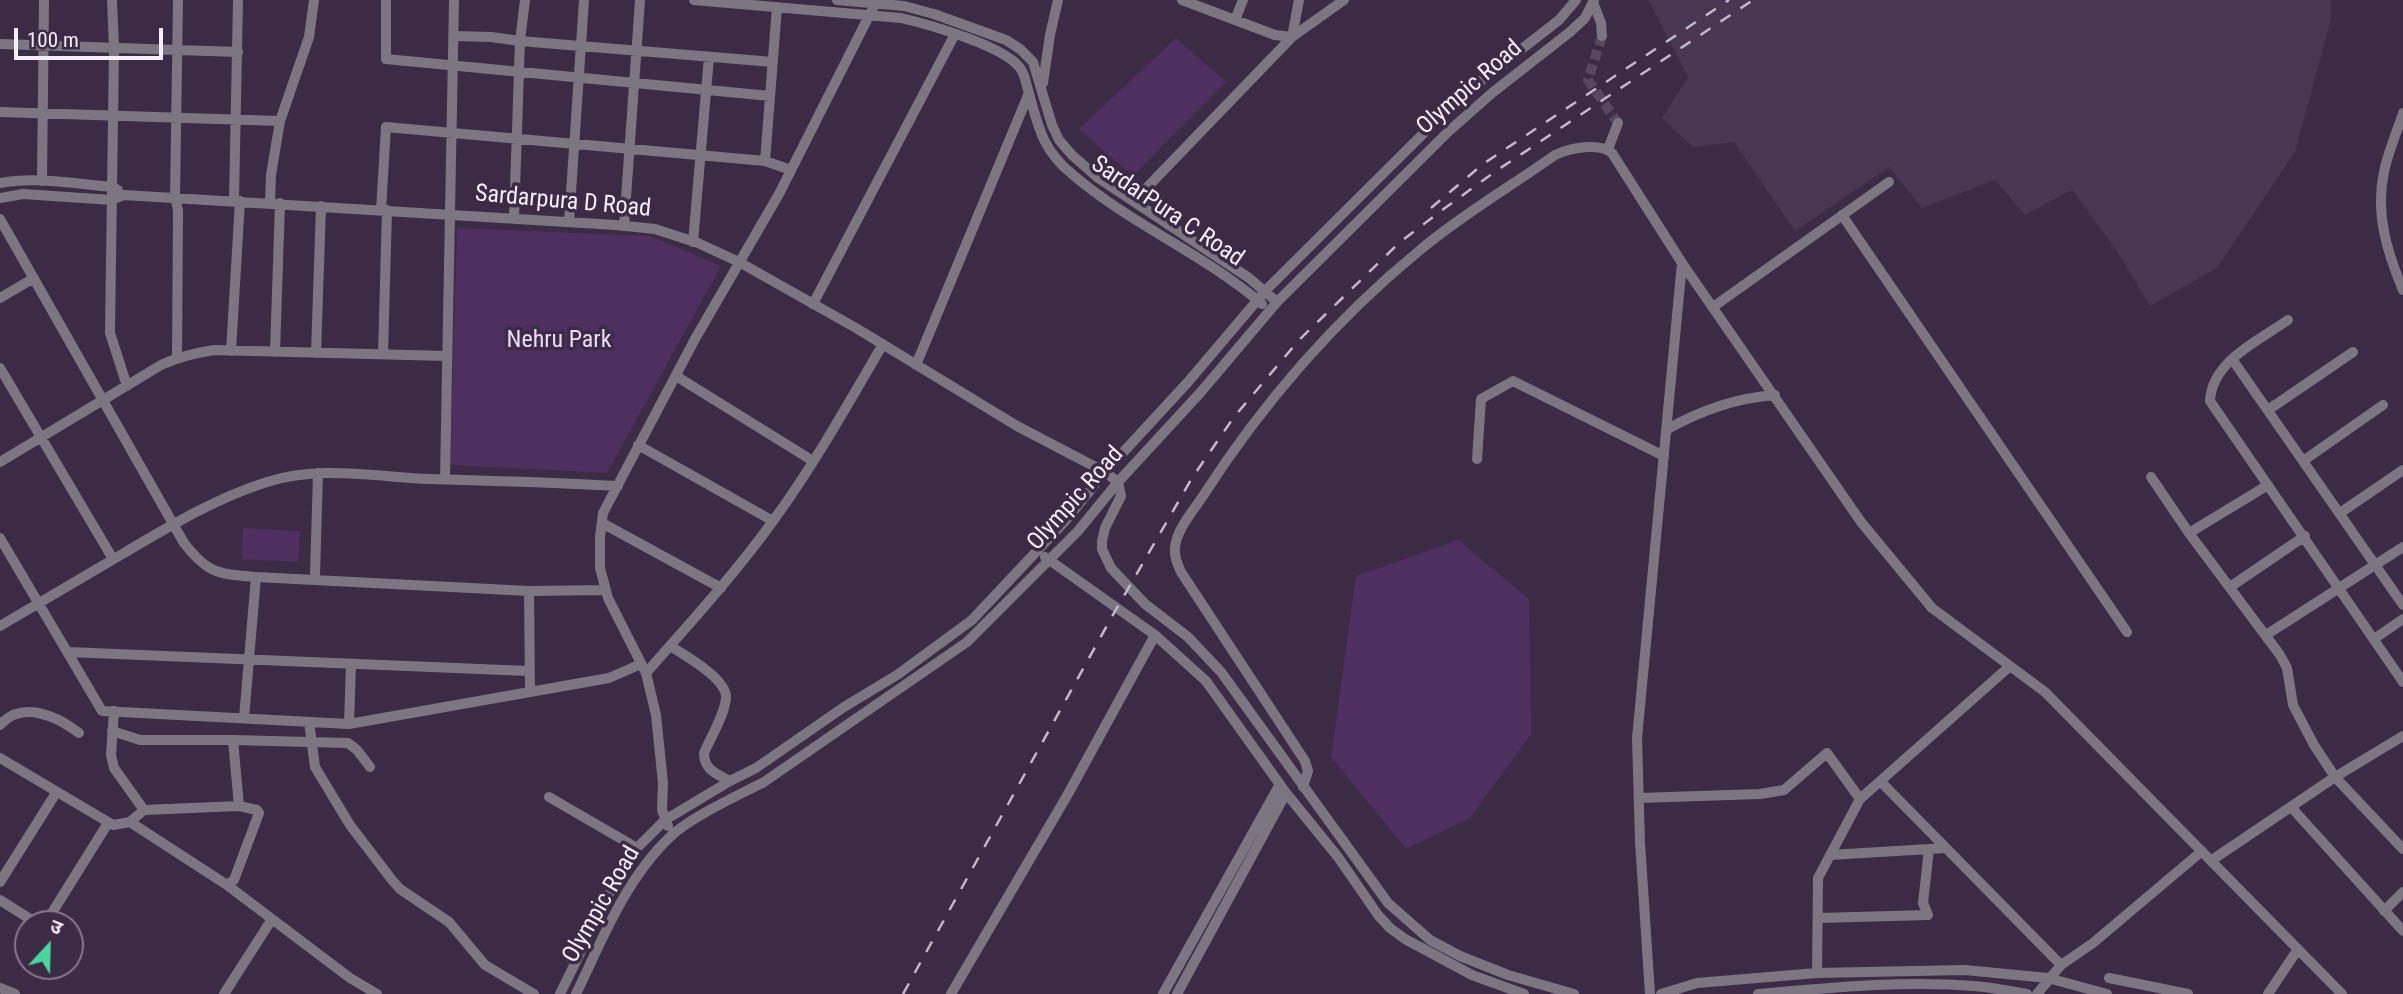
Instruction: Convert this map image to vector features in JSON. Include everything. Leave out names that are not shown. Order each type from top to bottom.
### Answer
[{"type":"street","points":[[42,181],[44,0]]},
{"type":"street","points":[[112,0],[114,48],[110,333],[127,386]]},
{"type":"street","points":[[177,357],[178,210],[175,198],[178,0]]},
{"type":"street","points":[[231,351],[237,201],[238,0]]},
{"type":"street","points":[[275,352],[275,203],[271,175],[280,121],[309,37],[314,0]]},
{"type":"street","points":[[386,0],[386,59],[770,96]]},
{"type":"street","points":[[445,479],[454,0]]},
{"type":"street","points":[[514,218],[520,41],[525,0]]},
{"type":"street","points":[[569,222],[584,0]]},
{"type":"street","points":[[624,226],[640,0]]},
{"type":"street","name":"SardarPura C Road","points":[[694,0],[871,15],[927,24],[1000,52],[1021,69],[1038,130],[1047,149],[1070,173],[1094,192],[1257,300],[1274,306]]},
{"type":"street","name":"SardarPura C Road","points":[[838,0],[876,1],[934,14],[1006,40],[1020,49],[1033,62],[1059,140],[1072,155],[1097,177],[1266,290],[1274,306]]},
{"type":"street","points":[[916,365],[1029,94],[1042,90],[1049,35],[1058,0]]},
{"type":"street","points":[[1182,0],[1275,35],[1292,37]]},
{"type":"street","points":[[1236,20],[1243,0]]},
{"type":"street","points":[[1292,37],[1299,0]]},
{"type":"street","points":[[1134,201],[1292,37],[1344,0]]},
{"type":"street","name":"Olympic Road","points":[[560,994],[616,880],[636,848],[665,820],[756,768],[844,706],[897,675],[972,620],[1188,382],[1266,290],[1438,119],[1482,80],[1559,20],[1576,0]]},
{"type":"street","points":[[672,834],[662,810],[663,783],[656,715],[644,668],[606,590],[600,568],[603,513],[791,170],[876,1]]},
{"type":"street","points":[[1594,1],[1602,36]]},
{"type":"street","name":"Olympic Road","points":[[576,994],[630,888],[649,859],[672,834],[764,782],[967,642],[1078,531],[1274,306],[1449,131],[1585,18],[1594,1]]},
{"type":"street","points":[[765,161],[777,7]]},
{"type":"street","points":[[813,304],[955,34]]},
{"type":"street","points":[[455,36],[773,62]]},
{"type":"street","points":[[0,44],[237,52]]},
{"type":"street","points":[[693,242],[709,57]]},
{"type":"street","points":[[0,112],[280,121]]},
{"type":"street","points":[[2403,114],[2384,171],[2380,201],[2382,225],[2390,259],[2403,290]]},
{"type":"street","points":[[1608,149],[1618,123]]},
{"type":"street","points":[[383,354],[386,127],[765,161],[791,170]]},
{"type":"street","points":[[1303,787],[1308,771],[1305,761],[1181,572],[1175,553],[1177,537],[1216,476],[1278,392],[1392,273],[1448,227],[1555,155],[1568,150],[1596,147],[1608,149],[1617,159],[1682,263],[1861,522],[1932,608],[2045,692],[2342,994]]},
{"type":"street","points":[[0,183],[15,180],[113,187],[124,195]]},
{"type":"street","points":[[1713,307],[1889,182]]},
{"type":"street","name":"Sardarpura D Road","points":[[0,198],[23,194],[112,200],[124,195],[655,229],[739,262],[883,344],[1017,426],[1105,472],[1118,482]]},
{"type":"street","points":[[316,353],[321,206]]},
{"type":"street","points":[[1842,215],[2127,632]]},
{"type":"street","points":[[0,219],[184,543],[201,564],[217,573],[256,577],[529,591],[606,590]]},
{"type":"street","points":[[1650,994],[1637,738],[1682,263]]},
{"type":"street","points":[[0,298],[34,278]]},
{"type":"street","points":[[2288,320],[2232,359],[2219,374],[2211,390],[2210,401],[2403,682]]},
{"type":"street","points":[[0,538],[102,710],[349,724],[609,678],[644,668],[670,646],[721,588],[773,522],[883,344]]},
{"type":"street","points":[[0,462],[177,357],[214,350],[447,356]]},
{"type":"street","points":[[2268,410],[2353,352]]},
{"type":"street","points":[[2232,359],[2403,606]]},
{"type":"street","points":[[0,368],[113,559]]},
{"type":"street","points":[[676,376],[813,461]]},
{"type":"street","points":[[1477,459],[1481,399],[1513,381],[1664,456]]},
{"type":"street","points":[[1667,430],[1697,412],[1745,397],[1775,395]]},
{"type":"street","points":[[2303,461],[2383,405]]},
{"type":"street","points":[[638,445],[773,522]]},
{"type":"street","points":[[2340,513],[2403,470]]},
{"type":"street","points":[[315,575],[318,473]]},
{"type":"street","points":[[0,626],[208,505],[268,482],[318,473],[618,486]]},
{"type":"street","points":[[2151,477],[2287,668],[2293,705],[2314,746],[2335,777],[2403,849]]},
{"type":"street","points":[[1118,482],[1121,496],[1105,528],[1102,541],[1102,549],[1111,568],[1145,604],[1188,637],[1221,672],[1388,903],[1430,940],[1474,963],[1574,994]]},
{"type":"street","points":[[2189,533],[2269,485]]},
{"type":"street","points":[[602,523],[721,588]]},
{"type":"street","points":[[2230,587],[2305,536]]},
{"type":"street","points":[[2266,635],[2403,547]]},
{"type":"street","points":[[1038,550],[1156,635],[1206,681],[1283,789],[1338,857],[1390,928],[1452,965],[1506,991],[1524,994]]},
{"type":"street","points":[[244,718],[256,577]]},
{"type":"street","points":[[529,591],[530,692]]},
{"type":"street","points":[[2374,639],[2403,619]]},
{"type":"street","points":[[972,620],[982,628]]},
{"type":"street","points":[[951,994],[1068,794],[1156,635]]},
{"type":"street","points":[[670,646],[714,676],[725,691],[724,705],[704,754],[704,761],[712,772],[730,781]]},
{"type":"street","points":[[68,652],[528,671]]},
{"type":"street","points":[[349,724],[351,664]]},
{"type":"street","points":[[1817,974],[1818,877],[1860,799],[2010,666]]},
{"type":"street","points":[[0,725],[15,713],[29,711],[56,718],[79,733]]},
{"type":"street","points":[[114,711],[111,755],[114,768],[144,810]]},
{"type":"street","points":[[309,722],[315,767],[350,825],[392,880],[400,889],[449,922],[485,965],[534,994]]},
{"type":"street","points":[[112,731],[140,740],[348,743],[370,766]]},
{"type":"street","points":[[2212,860],[2335,777],[2403,736]]},
{"type":"street","points":[[233,740],[239,806]]},
{"type":"street","points":[[1639,798],[1760,794],[1784,790],[1827,752],[1860,799]]},
{"type":"street","points":[[0,758],[113,825],[130,822],[144,810],[239,806],[257,810],[259,813],[234,880],[227,885]]},
{"type":"street","points":[[1881,782],[2061,965]]},
{"type":"street","points":[[1163,994],[1283,789]]},
{"type":"street","points":[[1177,994],[1283,789]]},
{"type":"street","points":[[0,882],[56,793]]},
{"type":"street","points":[[549,797],[636,848]]},
{"type":"street","points":[[1298,808],[1311,799]]},
{"type":"street","points":[[2291,807],[2403,931]]},
{"type":"street","points":[[130,822],[227,885],[350,978],[377,994]]},
{"type":"street","points":[[54,910],[108,823]]},
{"type":"street","points":[[1830,855],[1946,848]]},
{"type":"street","points":[[1819,918],[1928,915],[1923,904],[1929,849]]},
{"type":"street","points":[[2037,994],[2061,965],[2093,943],[2202,851]]},
{"type":"street","points":[[2384,911],[2403,892]]},
{"type":"street","points":[[0,900],[16,910]]},
{"type":"street","points":[[224,994],[272,919]]},
{"type":"street","points":[[2268,994],[2298,949]]},
{"type":"street","points":[[1661,994],[1697,983],[1817,974],[1965,970],[2048,978],[2107,994]]},
{"type":"street","points":[[2109,978],[2188,994]]},
{"type":"street","points":[[1758,994],[1930,985],[2027,994]]},
{"type":"street","points":[[0,988],[15,994]]},
{"type":"shaded area","points":[[1645,0],[2331,0],[2331,19],[2295,152],[2217,268],[2150,306],[2115,248],[2072,190],[2025,215],[1995,180],[1922,208],[1889,167],[1795,231],[1734,142],[1693,147],[1662,118],[1688,77],[1649,1]]},
{"type":"green space","points":[[1176,38],[1226,82],[1133,176],[1079,129]]},
{"type":"green space","name":"Nehru Park","points":[[457,228],[650,236],[721,266],[607,473],[450,465]]},
{"type":"green space","points":[[243,528],[300,531],[298,562],[242,559]]},
{"type":"green space","points":[[1458,540],[1529,599],[1531,734],[1470,818],[1406,849],[1331,757],[1356,576]]},
{"type":"tunnel","points":[[1602,36],[1588,80],[1618,123]]},
{"type":"railway","points":[[1431,208],[1483,164],[1729,0]]},
{"type":"railway","points":[[903,994],[1110,620],[1192,478],[1234,417],[1299,340],[1399,243],[1445,208],[1496,171],[1753,0]]}]
